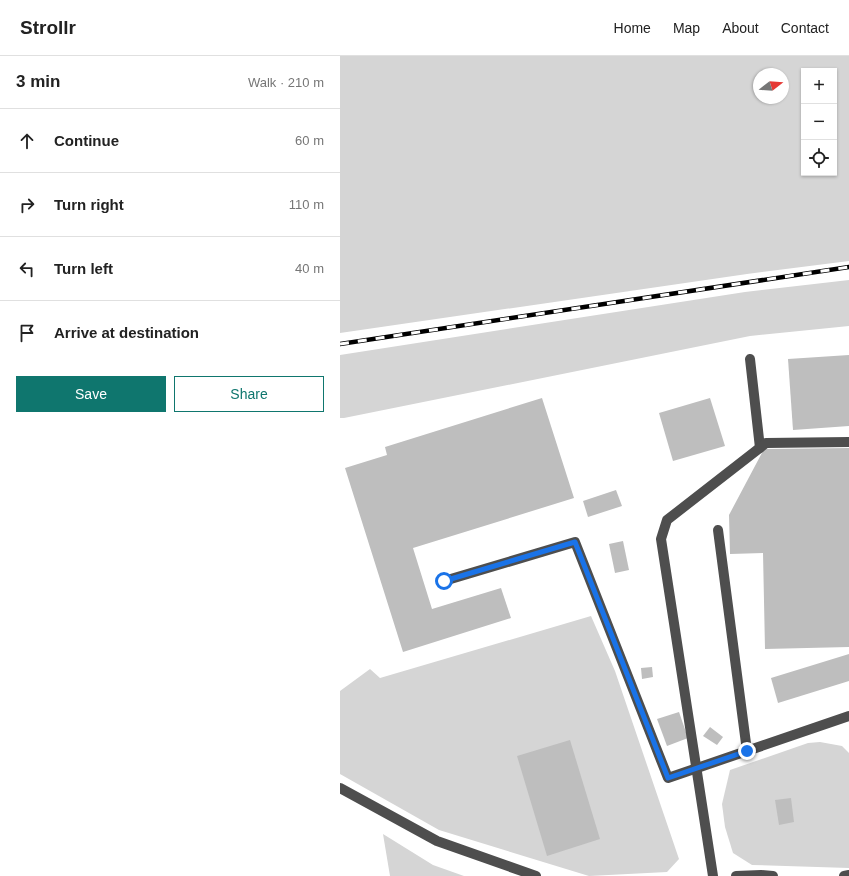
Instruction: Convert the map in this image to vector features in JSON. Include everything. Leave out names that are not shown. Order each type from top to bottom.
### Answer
[{"type":"street","points":[[750,360],[760,448]]},
{"type":"street","points":[[713,876],[661,539],[666,520],[766,443],[849,442]]},
{"type":"street","points":[[718,530],[747,751]]},
{"type":"street","points":[[444,581],[575,542],[668,778],[849,716]]},
{"type":"street","points":[[340,788],[438,841],[536,876]]},
{"type":"street","points":[[844,876],[849,875]]},
{"type":"street","points":[[736,876],[773,876]]},
{"type":"shaded area","points":[[340,56],[849,56],[849,261],[747,274],[340,333]]},
{"type":"shaded area","points":[[849,280],[849,326],[750,336],[340,418],[340,355],[745,292]]},
{"type":"shaded area","points":[[591,616],[615,671],[679,859],[667,872],[589,876],[439,830],[340,774],[340,691],[370,669],[380,678]]},
{"type":"shaded area","points":[[820,742],[842,746],[849,753],[849,868],[752,865],[733,853],[725,827],[722,804],[730,770],[808,743]]},
{"type":"shaded area","points":[[383,834],[433,865],[464,876],[390,876]]},
{"type":"building","points":[[849,355],[849,426],[793,430],[788,359]]},
{"type":"building","points":[[542,398],[574,498],[413,548],[432,609],[501,588],[511,618],[403,652],[345,468],[387,455],[385,447]]},
{"type":"building","points":[[710,398],[725,446],[673,461],[659,413]]},
{"type":"building","points":[[849,448],[849,647],[765,649],[763,553],[730,554],[729,515],[764,449]]},
{"type":"building","points":[[616,490],[622,506],[588,517],[583,501]]},
{"type":"building","points":[[623,541],[629,570],[615,573],[609,544]]},
{"type":"building","points":[[849,654],[849,681],[778,703],[771,678]]},
{"type":"building","points":[[652,667],[653,677],[642,679],[641,668]]},
{"type":"building","points":[[679,712],[688,738],[667,746],[657,719]]},
{"type":"building","points":[[710,727],[723,737],[717,745],[703,736]]},
{"type":"building","points":[[570,740],[600,839],[547,856],[517,756]]},
{"type":"building","points":[[791,798],[794,822],[779,825],[775,800]]},
{"type":"railway","points":[[340,344],[849,267]]},
{"type":"route","points":[[444,581],[575,542],[668,778],[747,751]]}]
